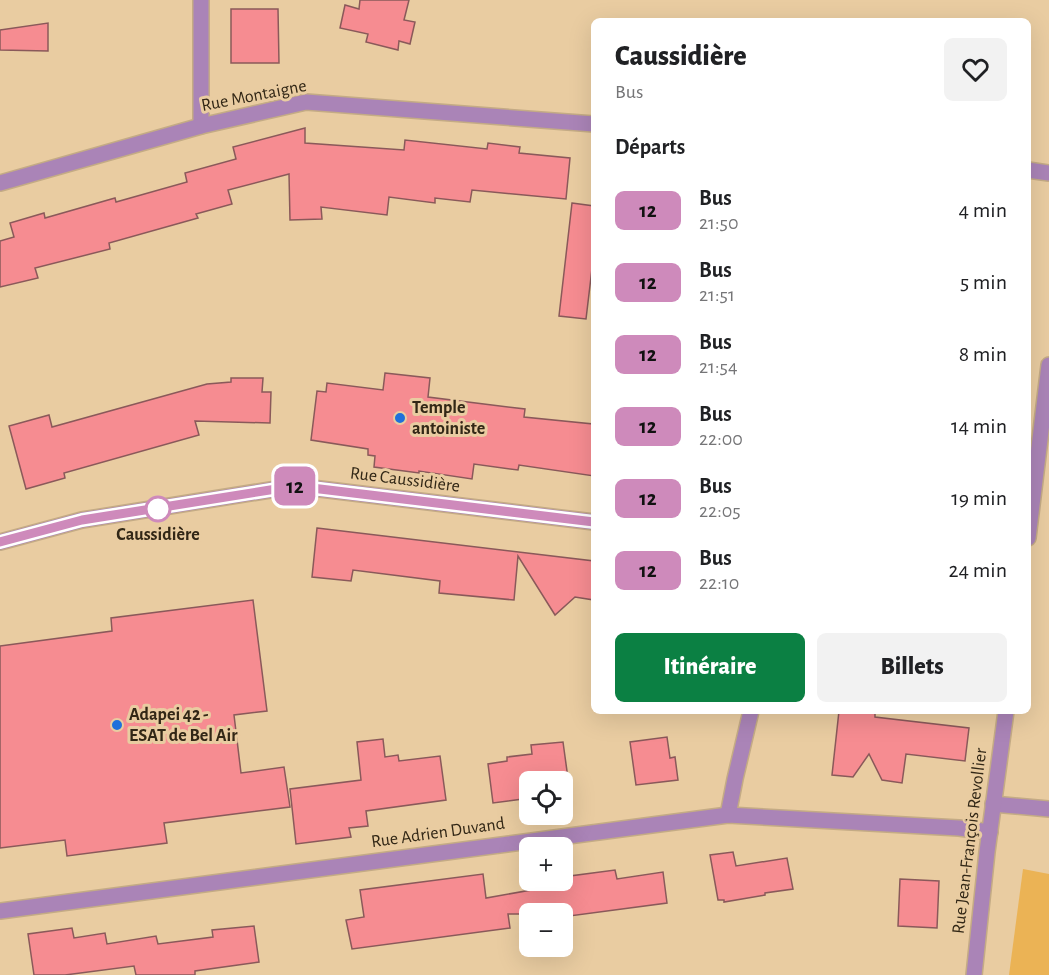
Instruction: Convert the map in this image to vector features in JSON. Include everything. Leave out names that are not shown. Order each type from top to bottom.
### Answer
[{"type":"street","points":[[201,0],[201,126]]},
{"type":"street","name":"Rue Montaigne","points":[[0,183],[201,126],[306,102],[591,124]]},
{"type":"street","points":[[1031,170],[1049,173]]},
{"type":"street","points":[[1031,513],[1049,365]]},
{"type":"street","name":"Rue Caussidière","points":[[0,542],[82,520],[295,486],[591,522]]},
{"type":"street","points":[[728,815],[750,714]]},
{"type":"street","name":"Rue Jean-François Revollier","points":[[974,975],[1006,714]]},
{"type":"street","points":[[993,804],[1049,809]]},
{"type":"street","name":"Rue Adrien Duvand","points":[[0,911],[728,815],[959,828],[990,832]]},
{"type":"shaded area","points":[[1023,869],[1049,874],[1049,975],[1009,975]]},
{"type":"building","points":[[360,0],[409,0],[404,20],[415,22],[410,44],[399,41],[398,50],[366,42],[368,34],[340,28],[345,5],[359,9]]},
{"type":"building","points":[[231,9],[278,9],[279,63],[231,63]]},
{"type":"building","points":[[48,23],[48,51],[0,50],[0,30]]},
{"type":"building","points":[[305,128],[305,143],[404,150],[405,140],[487,149],[488,143],[520,147],[519,153],[570,158],[566,199],[472,190],[470,202],[435,198],[435,203],[389,197],[387,215],[321,207],[322,219],[290,220],[289,174],[228,190],[232,204],[196,214],[198,218],[109,243],[110,249],[35,268],[38,278],[0,287],[0,241],[14,237],[10,223],[44,213],[45,218],[115,198],[116,202],[187,182],[185,173],[236,159],[233,147]]},
{"type":"building","points":[[572,203],[591,206],[591,277],[586,319],[559,316]]},
{"type":"building","points":[[385,373],[430,378],[428,397],[525,409],[524,417],[591,424],[591,476],[519,465],[518,470],[474,464],[472,479],[419,471],[419,473],[374,467],[375,456],[368,455],[368,449],[311,440],[317,391],[326,392],[327,383],[383,390]]},
{"type":"building","points":[[231,378],[263,378],[262,392],[271,392],[270,423],[195,421],[199,435],[64,473],[65,478],[26,489],[9,426],[49,415],[52,427],[207,384],[231,382]]},
{"type":"building","points":[[317,528],[591,561],[591,600],[575,597],[555,615],[518,556],[514,600],[439,593],[440,581],[353,570],[351,581],[312,577]]},
{"type":"building","name":"Adapei 42 - ESAT de Bel Air","points":[[253,600],[267,711],[234,715],[241,773],[284,767],[290,807],[164,823],[167,843],[67,856],[65,840],[0,848],[0,646],[112,631],[111,618]]},
{"type":"building","points":[[839,714],[875,714],[875,717],[969,728],[965,761],[906,754],[902,783],[882,780],[869,754],[853,777],[832,775]]},
{"type":"building","points":[[667,737],[670,758],[675,757],[678,780],[636,785],[630,742]]},
{"type":"building","points":[[383,739],[385,757],[398,755],[399,761],[440,756],[446,800],[366,811],[368,826],[349,828],[351,837],[296,844],[290,789],[361,780],[357,742]]},
{"type":"building","points":[[563,742],[567,771],[519,771],[519,799],[493,803],[488,764],[507,761],[507,757],[532,754],[531,745]]},
{"type":"building","points":[[733,852],[736,866],[787,858],[793,889],[724,902],[724,900],[718,900],[710,855]]},
{"type":"building","points":[[615,870],[617,879],[663,872],[667,903],[573,916],[573,903],[519,903],[519,914],[508,914],[510,928],[352,949],[346,920],[364,917],[360,890],[483,874],[486,898],[526,891],[573,891],[573,876]]},
{"type":"building","points":[[900,879],[939,881],[937,928],[898,926]]},
{"type":"building","points":[[254,926],[259,962],[195,971],[195,975],[136,975],[134,966],[65,975],[34,975],[28,934],[72,928],[74,938],[105,933],[107,944],[156,936],[158,944],[213,937],[212,930]]},
{"type":"bus line","name":"12","points":[[0,542],[82,520],[295,486],[591,522]]},
{"type":"place","name":"Temple antoiniste","points":[[400,418]]},
{"type":"place","name":"Caussidière","points":[[158,509]]},
{"type":"place","name":"Adapei 42 - ESAT de Bel Air","points":[[117,725]]}]
